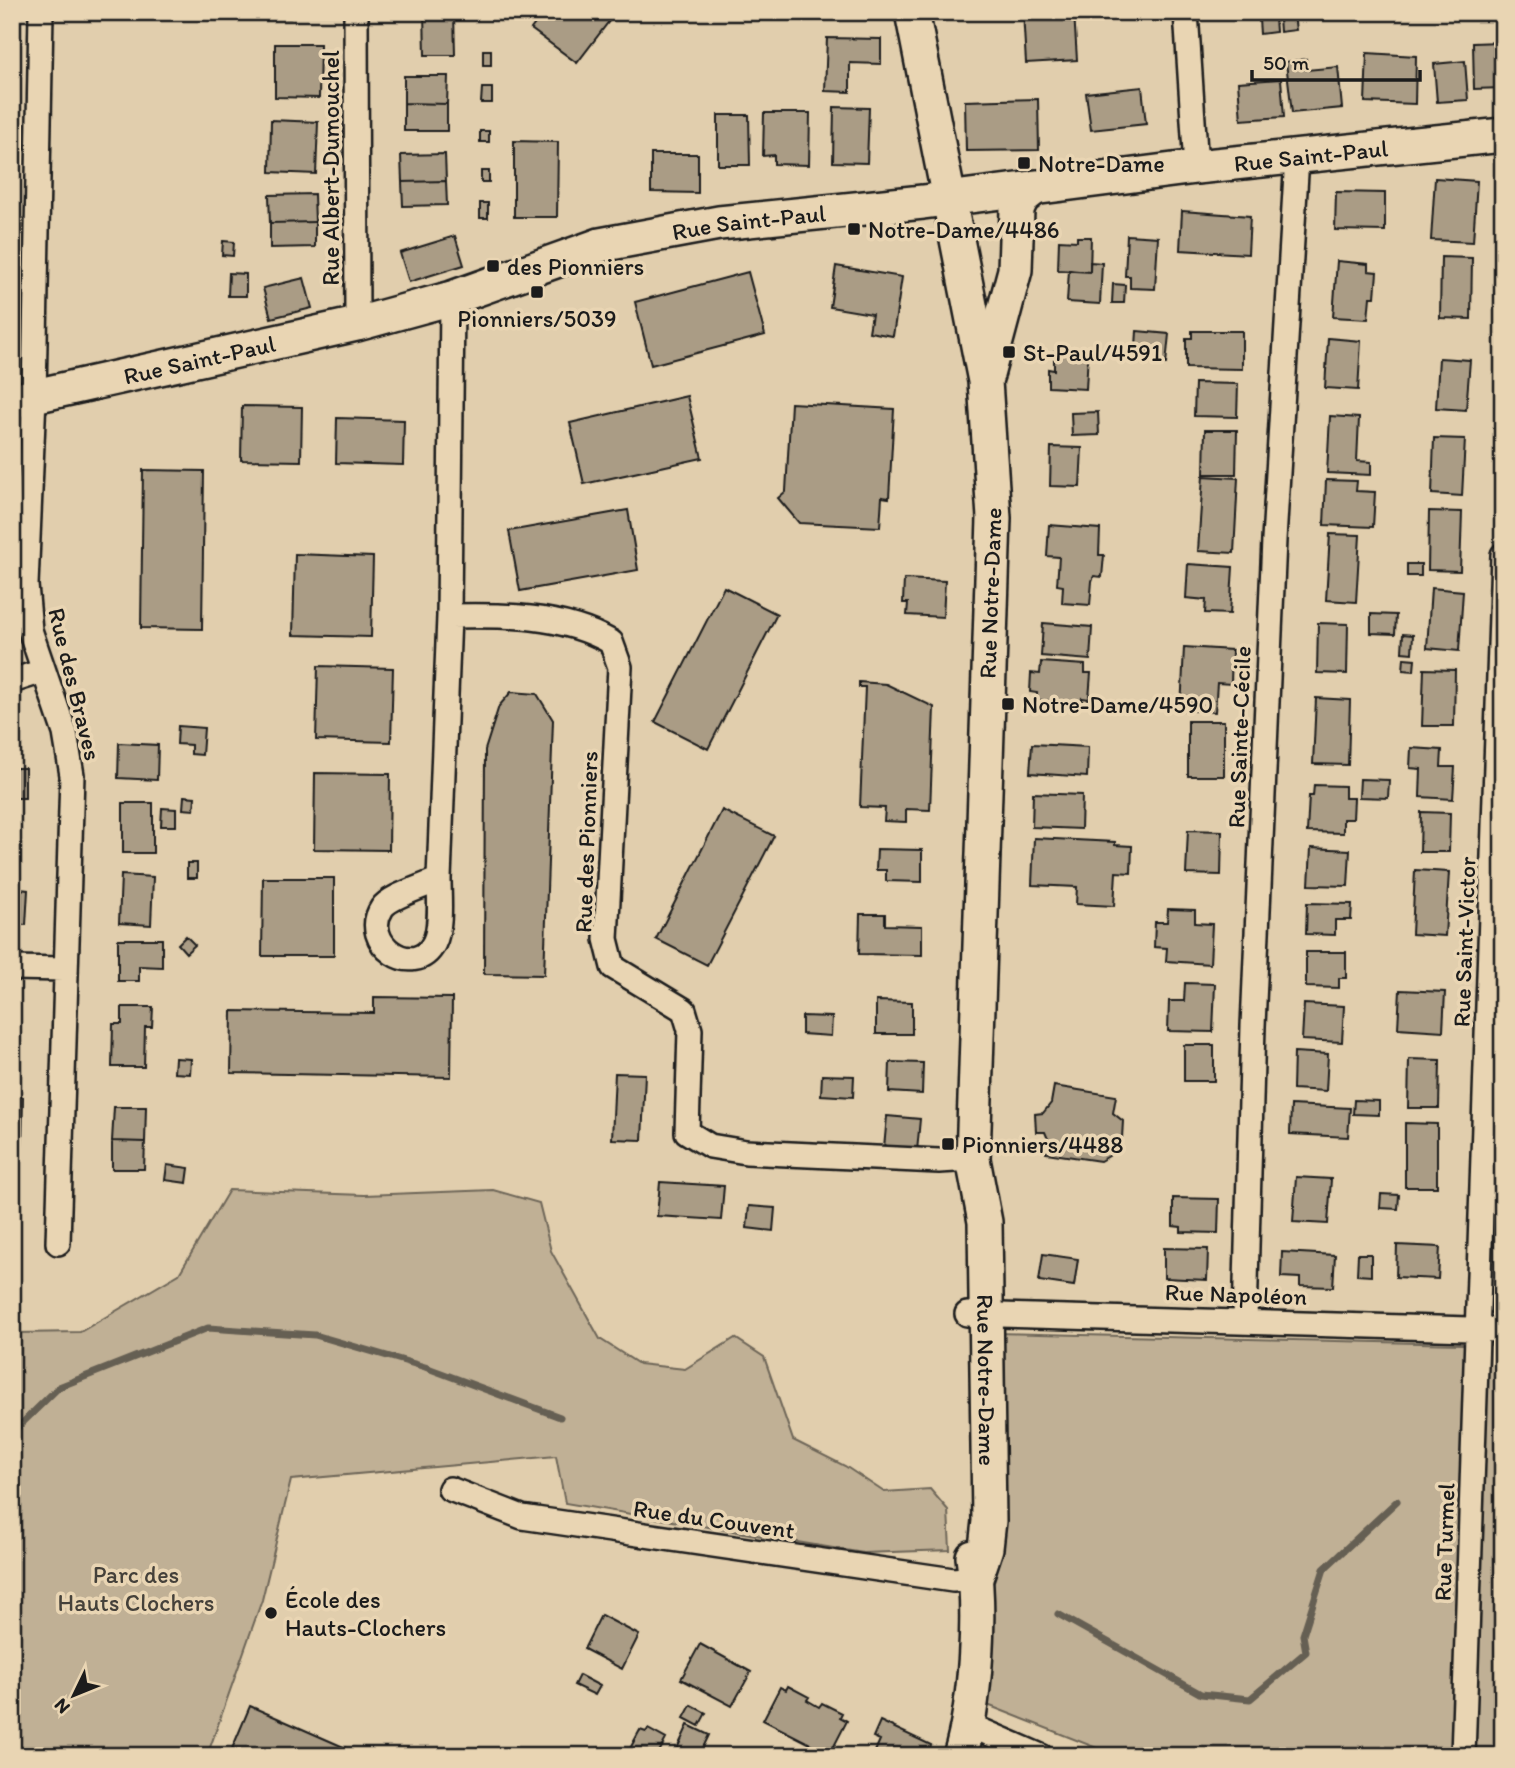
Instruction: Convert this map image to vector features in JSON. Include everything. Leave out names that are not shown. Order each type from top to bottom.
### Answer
[{"type":"street","name":"Rue des Braves","points":[[41,12],[23,399],[26,585],[30,629],[65,733],[72,775],[64,969],[58,1244]]},
{"type":"street","name":"Rue Albert-Dumouchel","points":[[356,12],[357,324]]},
{"type":"street","name":"Rue Notre-Dame","points":[[912,12],[985,381],[993,518],[974,1170],[985,1222],[977,1314],[989,1521],[986,1548],[976,1578],[970,1725],[960,1756]]},
{"type":"street","points":[[1186,12],[1196,167]]},
{"type":"street","name":"Rue Saint-Paul","points":[[23,399],[357,324],[452,298],[600,244],[719,223],[1196,167],[1503,135]]},
{"type":"street","name":"Rue Sainte-Cécile","points":[[1245,1320],[1253,1026],[1273,540],[1297,157]]},
{"type":"street","points":[[985,381],[1015,270],[1017,209],[1023,198],[1035,187]]},
{"type":"street","points":[[439,879],[449,616],[448,531],[454,337],[452,298]]},
{"type":"street","name":"Rue Saint-Victor","points":[[1478,1330],[1503,555]]},
{"type":"street","name":"Rue des Pionniers","points":[[449,616],[505,615],[586,628],[611,642],[620,667],[606,939],[613,967],[684,1010],[690,1030],[687,1132],[710,1146],[746,1152],[939,1161],[974,1170]]},
{"type":"street","points":[[12,681],[43,671]]},
{"type":"street","points":[[12,968],[64,969]]},
{"type":"street","name":"Rue Napoléon","points":[[977,1314],[1245,1320],[1503,1330]]},
{"type":"street","name":"Rue Turmel","points":[[1463,1756],[1478,1330]]},
{"type":"street","name":"Rue du Couvent","points":[[450,1489],[522,1517],[953,1580],[976,1578]]},
{"type":"street","points":[[970,1725],[1041,1756]]},
{"type":"green space","name":"Parc des Hauts Clochers","points":[[229,1190],[364,1195],[493,1190],[539,1203],[551,1251],[600,1339],[639,1364],[685,1369],[735,1338],[764,1357],[793,1440],[845,1466],[884,1492],[930,1489],[948,1510],[950,1550],[863,1553],[565,1503],[556,1456],[291,1480],[262,1600],[207,1756],[12,1756],[12,1329],[16,1333],[80,1332],[179,1274]]},
{"type":"green space","points":[[996,1333],[1503,1345],[1503,1756],[1432,1753],[1431,1756],[1117,1756],[985,1704]]},
{"type":"building","points":[[263,12],[290,12],[290,18],[263,17]]},
{"type":"building","points":[[424,12],[454,12],[455,55],[425,55]]},
{"type":"building","points":[[544,12],[616,12],[577,63],[531,29]]},
{"type":"building","points":[[1023,12],[1074,12],[1077,60],[1026,63]]},
{"type":"building","points":[[1294,15],[1296,30],[1280,32],[1279,17]]},
{"type":"building","points":[[1275,18],[1276,32],[1260,34],[1259,19]]},
{"type":"building","points":[[827,38],[881,39],[881,64],[850,63],[850,92],[825,91]]},
{"type":"building","points":[[1500,42],[1502,88],[1474,89],[1473,43]]},
{"type":"building","points":[[275,44],[320,44],[319,98],[275,97]]},
{"type":"building","points":[[483,50],[491,50],[491,65],[483,65]]},
{"type":"building","points":[[1367,53],[1416,56],[1415,104],[1365,102]]},
{"type":"building","points":[[1306,59],[1307,70],[1338,67],[1342,108],[1292,113],[1286,62]]},
{"type":"building","points":[[1465,61],[1468,100],[1437,102],[1434,64]]},
{"type":"building","points":[[404,76],[448,76],[447,104],[404,103]]},
{"type":"building","points":[[1281,79],[1284,117],[1241,120],[1238,82]]},
{"type":"building","points":[[1142,87],[1146,124],[1091,130],[1086,93]]},
{"type":"building","points":[[482,88],[492,88],[492,103],[481,103]]},
{"type":"building","points":[[1038,99],[1039,150],[966,151],[965,101]]},
{"type":"building","points":[[404,103],[447,104],[447,131],[404,131]]},
{"type":"building","points":[[834,107],[869,108],[867,163],[833,162]]},
{"type":"building","points":[[764,113],[810,113],[809,165],[774,164],[774,155],[763,156]]},
{"type":"building","points":[[718,115],[749,115],[750,165],[718,165]]},
{"type":"building","points":[[271,120],[318,122],[316,174],[270,172]]},
{"type":"building","points":[[480,131],[489,131],[489,142],[480,142]]},
{"type":"building","points":[[514,141],[558,142],[557,217],[514,217]]},
{"type":"building","points":[[445,154],[446,181],[402,182],[401,155]]},
{"type":"building","points":[[651,154],[698,154],[698,193],[651,192]]},
{"type":"building","points":[[481,171],[489,171],[489,182],[481,182]]},
{"type":"building","points":[[1435,178],[1477,181],[1473,242],[1431,240]]},
{"type":"building","points":[[446,181],[447,205],[403,206],[402,182]]},
{"type":"building","points":[[1336,192],[1385,193],[1385,231],[1335,230]]},
{"type":"building","points":[[314,194],[315,222],[270,223],[269,195]]},
{"type":"building","points":[[480,203],[488,203],[488,218],[480,218]]},
{"type":"building","points":[[1182,211],[1250,216],[1248,254],[1180,250]]},
{"type":"building","points":[[315,222],[315,247],[270,248],[270,223]]},
{"type":"building","points":[[1127,235],[1158,237],[1155,289],[1130,288],[1130,276],[1125,276]]},
{"type":"building","points":[[455,236],[464,265],[409,282],[400,253]]},
{"type":"building","points":[[1077,237],[1091,237],[1090,272],[1058,270],[1059,240],[1077,241]]},
{"type":"building","points":[[223,241],[234,242],[233,256],[222,255]]},
{"type":"building","points":[[1441,257],[1472,258],[1471,319],[1440,318]]},
{"type":"building","points":[[1337,261],[1368,264],[1368,271],[1377,272],[1375,297],[1370,297],[1368,319],[1333,317]]},
{"type":"building","points":[[1090,262],[1102,263],[1100,304],[1067,302],[1069,270],[1090,272]]},
{"type":"building","points":[[836,266],[902,277],[893,336],[869,332],[872,314],[830,307]]},
{"type":"building","points":[[748,272],[765,335],[651,365],[635,302]]},
{"type":"building","points":[[229,273],[246,274],[246,296],[228,296]]},
{"type":"building","points":[[304,278],[312,308],[271,318],[263,288]]},
{"type":"building","points":[[1113,284],[1125,285],[1124,303],[1112,303]]},
{"type":"building","points":[[1137,331],[1169,334],[1166,364],[1135,362]]},
{"type":"building","points":[[1192,331],[1242,331],[1242,369],[1186,368],[1186,338],[1192,338]]},
{"type":"building","points":[[1328,338],[1361,341],[1358,390],[1325,388]]},
{"type":"building","points":[[1054,351],[1088,353],[1086,389],[1048,387],[1048,369],[1054,370]]},
{"type":"building","points":[[1439,358],[1470,360],[1466,410],[1436,408]]},
{"type":"building","points":[[1195,383],[1238,384],[1237,417],[1194,416]]},
{"type":"building","points":[[687,396],[702,458],[584,484],[570,423]]},
{"type":"building","points":[[791,403],[894,409],[889,498],[882,497],[880,527],[799,523],[778,498],[786,491]]},
{"type":"building","points":[[242,406],[302,407],[301,461],[241,460]]},
{"type":"building","points":[[1098,412],[1099,435],[1072,436],[1071,413]]},
{"type":"building","points":[[1330,416],[1359,418],[1357,461],[1371,462],[1371,475],[1327,473]]},
{"type":"building","points":[[337,418],[404,420],[403,465],[336,463]]},
{"type":"building","points":[[1205,430],[1237,430],[1236,474],[1204,474]]},
{"type":"building","points":[[1434,438],[1465,439],[1462,496],[1432,494]]},
{"type":"building","points":[[1051,447],[1082,448],[1080,487],[1050,486]]},
{"type":"building","points":[[143,470],[204,471],[202,629],[141,628]]},
{"type":"building","points":[[1203,476],[1238,478],[1234,553],[1198,551]]},
{"type":"building","points":[[1326,480],[1357,481],[1356,491],[1375,492],[1373,527],[1324,525]]},
{"type":"building","points":[[628,510],[638,570],[520,591],[509,531]]},
{"type":"building","points":[[1429,511],[1462,512],[1460,571],[1428,570]]},
{"type":"building","points":[[1049,525],[1100,529],[1099,555],[1104,555],[1102,577],[1094,576],[1090,605],[1062,603],[1063,586],[1057,585],[1059,557],[1047,556]]},
{"type":"building","points":[[1330,534],[1360,535],[1356,602],[1326,600]]},
{"type":"building","points":[[295,554],[373,557],[371,637],[293,635]]},
{"type":"building","points":[[1188,564],[1233,567],[1230,614],[1205,613],[1206,600],[1186,598]]},
{"type":"building","points":[[1407,564],[1421,564],[1421,576],[1407,576]]},
{"type":"building","points":[[904,579],[945,581],[943,617],[907,615],[908,603],[903,603]]},
{"type":"building","points":[[724,587],[777,614],[708,749],[655,722]]},
{"type":"building","points":[[1431,588],[1463,591],[1459,651],[1427,648]]},
{"type":"building","points":[[1371,614],[1396,615],[1395,634],[1371,633]]},
{"type":"building","points":[[1043,623],[1092,627],[1090,660],[1041,656]]},
{"type":"building","points":[[1318,623],[1348,624],[1347,674],[1317,673]]},
{"type":"building","points":[[1403,634],[1413,635],[1412,653],[1402,652]]},
{"type":"building","points":[[1184,647],[1232,650],[1231,684],[1217,683],[1215,712],[1181,710]]},
{"type":"building","points":[[1404,658],[1415,659],[1414,671],[1403,670]]},
{"type":"building","points":[[1041,662],[1085,665],[1085,673],[1091,673],[1089,699],[1082,698],[1082,703],[1036,700],[1037,693],[1030,692],[1031,673],[1040,674]]},
{"type":"building","points":[[318,666],[393,668],[391,742],[316,740]]},
{"type":"building","points":[[1424,669],[1455,670],[1454,726],[1422,726]]},
{"type":"building","points":[[859,682],[886,684],[934,707],[930,810],[906,809],[906,822],[884,821],[885,808],[860,807],[865,687],[859,687]]},
{"type":"building","points":[[511,692],[537,694],[553,720],[544,975],[484,974],[485,750],[499,706]]},
{"type":"building","points":[[1316,698],[1350,700],[1348,765],[1313,764]]},
{"type":"building","points":[[1188,721],[1224,721],[1224,776],[1188,776]]},
{"type":"building","points":[[178,726],[204,728],[202,755],[191,754],[191,745],[177,744]]},
{"type":"building","points":[[119,743],[158,745],[157,780],[118,778]]},
{"type":"building","points":[[1032,744],[1088,747],[1087,777],[1030,773]]},
{"type":"building","points":[[1411,748],[1442,750],[1441,767],[1455,767],[1453,799],[1420,797],[1421,769],[1410,768]]},
{"type":"building","points":[[12,768],[25,768],[25,798],[12,798]]},
{"type":"building","points":[[315,773],[390,774],[389,850],[314,849]]},
{"type":"building","points":[[1360,779],[1389,780],[1388,798],[1359,797]]},
{"type":"building","points":[[1314,785],[1345,786],[1345,798],[1354,798],[1353,819],[1343,819],[1343,833],[1307,832],[1309,796],[1313,796]]},
{"type":"building","points":[[1033,793],[1082,795],[1081,829],[1032,827]]},
{"type":"building","points":[[184,796],[195,797],[194,810],[183,809]]},
{"type":"building","points":[[123,803],[153,803],[153,853],[123,853]]},
{"type":"building","points":[[162,808],[176,809],[176,826],[161,826]]},
{"type":"building","points":[[722,810],[774,836],[707,965],[656,939]]},
{"type":"building","points":[[1421,812],[1450,813],[1449,852],[1420,852]]},
{"type":"building","points":[[12,816],[17,816],[16,864],[12,864]]},
{"type":"building","points":[[1188,830],[1222,831],[1221,875],[1186,874]]},
{"type":"building","points":[[1034,838],[1115,842],[1115,845],[1132,846],[1131,873],[1116,872],[1114,906],[1076,904],[1077,887],[1032,885]]},
{"type":"building","points":[[1311,848],[1350,850],[1348,886],[1309,885]]},
{"type":"building","points":[[877,849],[922,850],[922,882],[886,881],[886,870],[876,870]]},
{"type":"building","points":[[187,863],[197,863],[197,878],[187,878]]},
{"type":"building","points":[[1415,870],[1449,872],[1445,936],[1412,934]]},
{"type":"building","points":[[121,875],[153,877],[151,925],[119,923]]},
{"type":"building","points":[[263,878],[334,878],[334,956],[262,956]]},
{"type":"building","points":[[12,888],[28,890],[26,925],[12,924]]},
{"type":"building","points":[[1307,903],[1352,904],[1351,920],[1335,920],[1335,935],[1306,934]]},
{"type":"building","points":[[1168,909],[1195,910],[1195,923],[1212,924],[1210,964],[1166,961],[1167,948],[1154,947],[1155,922],[1167,922]]},
{"type":"building","points":[[860,914],[885,914],[885,925],[922,926],[922,955],[859,954]]},
{"type":"building","points":[[186,936],[195,945],[186,953],[178,944]]},
{"type":"building","points":[[118,939],[162,939],[162,967],[139,966],[139,981],[118,981]]},
{"type":"building","points":[[1306,952],[1346,952],[1346,978],[1339,978],[1339,988],[1306,987]]},
{"type":"building","points":[[1185,983],[1215,984],[1213,1032],[1168,1031],[1169,1001],[1184,1001]]},
{"type":"building","points":[[1400,990],[1445,992],[1443,1031],[1398,1028]]},
{"type":"building","points":[[374,997],[452,998],[451,1077],[231,1073],[232,1011],[374,1013]]},
{"type":"building","points":[[876,1001],[912,1002],[912,1034],[876,1034]]},
{"type":"building","points":[[1304,1004],[1344,1006],[1342,1042],[1302,1040]]},
{"type":"building","points":[[122,1007],[153,1007],[152,1027],[145,1027],[144,1067],[112,1067],[113,1024],[122,1024]]},
{"type":"building","points":[[802,1016],[832,1017],[831,1036],[802,1034]]},
{"type":"building","points":[[1184,1045],[1214,1045],[1214,1081],[1184,1081]]},
{"type":"building","points":[[1294,1052],[1328,1054],[1326,1091],[1293,1089]]},
{"type":"building","points":[[175,1058],[191,1059],[190,1074],[174,1073]]},
{"type":"building","points":[[1409,1059],[1440,1060],[1439,1108],[1408,1108]]},
{"type":"building","points":[[890,1062],[923,1063],[922,1094],[889,1092]]},
{"type":"building","points":[[615,1073],[645,1074],[642,1140],[612,1139]]},
{"type":"building","points":[[822,1075],[854,1076],[853,1097],[821,1095]]},
{"type":"building","points":[[1054,1086],[1116,1096],[1113,1113],[1123,1121],[1122,1138],[1110,1147],[1109,1156],[1100,1161],[1046,1153],[1048,1139],[1045,1132],[1036,1132],[1035,1114],[1043,1113],[1051,1103]]},
{"type":"building","points":[[12,1096],[23,1097],[22,1147],[12,1147]]},
{"type":"building","points":[[1354,1100],[1379,1101],[1379,1115],[1353,1114]]},
{"type":"building","points":[[1291,1105],[1350,1108],[1348,1137],[1290,1134]]},
{"type":"building","points":[[114,1107],[146,1107],[145,1142],[112,1141]]},
{"type":"building","points":[[887,1116],[920,1119],[917,1151],[884,1148]]},
{"type":"building","points":[[1405,1123],[1437,1124],[1437,1187],[1405,1187]]},
{"type":"building","points":[[112,1141],[145,1142],[144,1169],[112,1169]]},
{"type":"building","points":[[167,1165],[189,1168],[187,1183],[165,1180]]},
{"type":"building","points":[[1296,1177],[1331,1179],[1328,1224],[1293,1222]]},
{"type":"building","points":[[660,1182],[724,1186],[721,1220],[657,1216]]},
{"type":"building","points":[[1381,1194],[1399,1195],[1398,1209],[1380,1208]]},
{"type":"building","points":[[1173,1198],[1219,1199],[1218,1233],[1181,1232],[1181,1227],[1173,1226]]},
{"type":"building","points":[[749,1206],[775,1208],[773,1231],[747,1228]]},
{"type":"building","points":[[1397,1245],[1440,1247],[1438,1279],[1396,1277]]},
{"type":"building","points":[[1164,1248],[1208,1249],[1207,1280],[1164,1278]]},
{"type":"building","points":[[1282,1252],[1335,1255],[1333,1287],[1300,1286],[1300,1278],[1281,1277]]},
{"type":"building","points":[[1043,1254],[1078,1259],[1074,1286],[1039,1281]]},
{"type":"building","points":[[1358,1254],[1371,1254],[1371,1276],[1357,1275]]},
{"type":"building","points":[[601,1615],[639,1635],[622,1669],[584,1649]]},
{"type":"building","points":[[700,1644],[751,1672],[732,1706],[681,1679]]},
{"type":"building","points":[[579,1675],[600,1686],[595,1695],[574,1685]]},
{"type":"building","points":[[788,1686],[809,1697],[807,1700],[819,1707],[822,1703],[842,1713],[840,1717],[847,1721],[830,1754],[763,1720],[780,1687],[786,1690]]},
{"type":"building","points":[[691,1705],[706,1713],[699,1726],[684,1718]]},
{"type":"building","points":[[250,1706],[364,1756],[229,1756]]},
{"type":"building","points":[[880,1721],[931,1745],[927,1756],[873,1756],[880,1740],[873,1737]]},
{"type":"building","points":[[688,1725],[709,1735],[699,1756],[675,1753]]},
{"type":"building","points":[[648,1729],[666,1739],[657,1756],[626,1756],[640,1730],[646,1732]]},
{"type":"waterway","points":[[12,1433],[59,1387],[208,1328],[315,1335],[425,1367],[560,1417]]},
{"type":"waterway","points":[[1058,1614],[1201,1694],[1250,1699],[1306,1652],[1303,1635],[1324,1569],[1397,1501]]},
{"type":"place","name":"Notre-Dame","points":[[1024,163]]},
{"type":"place","name":"Notre-Dame/4486","points":[[854,229]]},
{"type":"place","name":"des Pionniers","points":[[493,266]]},
{"type":"place","name":"Pionniers/5039","points":[[537,292]]},
{"type":"place","name":"St-Paul/4591","points":[[1009,352]]},
{"type":"place","name":"Notre-Dame/4590","points":[[1008,704]]},
{"type":"place","name":"Pionniers/4488","points":[[948,1144]]},
{"type":"place","name":"École des Hauts-Clochers","points":[[271,1613]]}]
